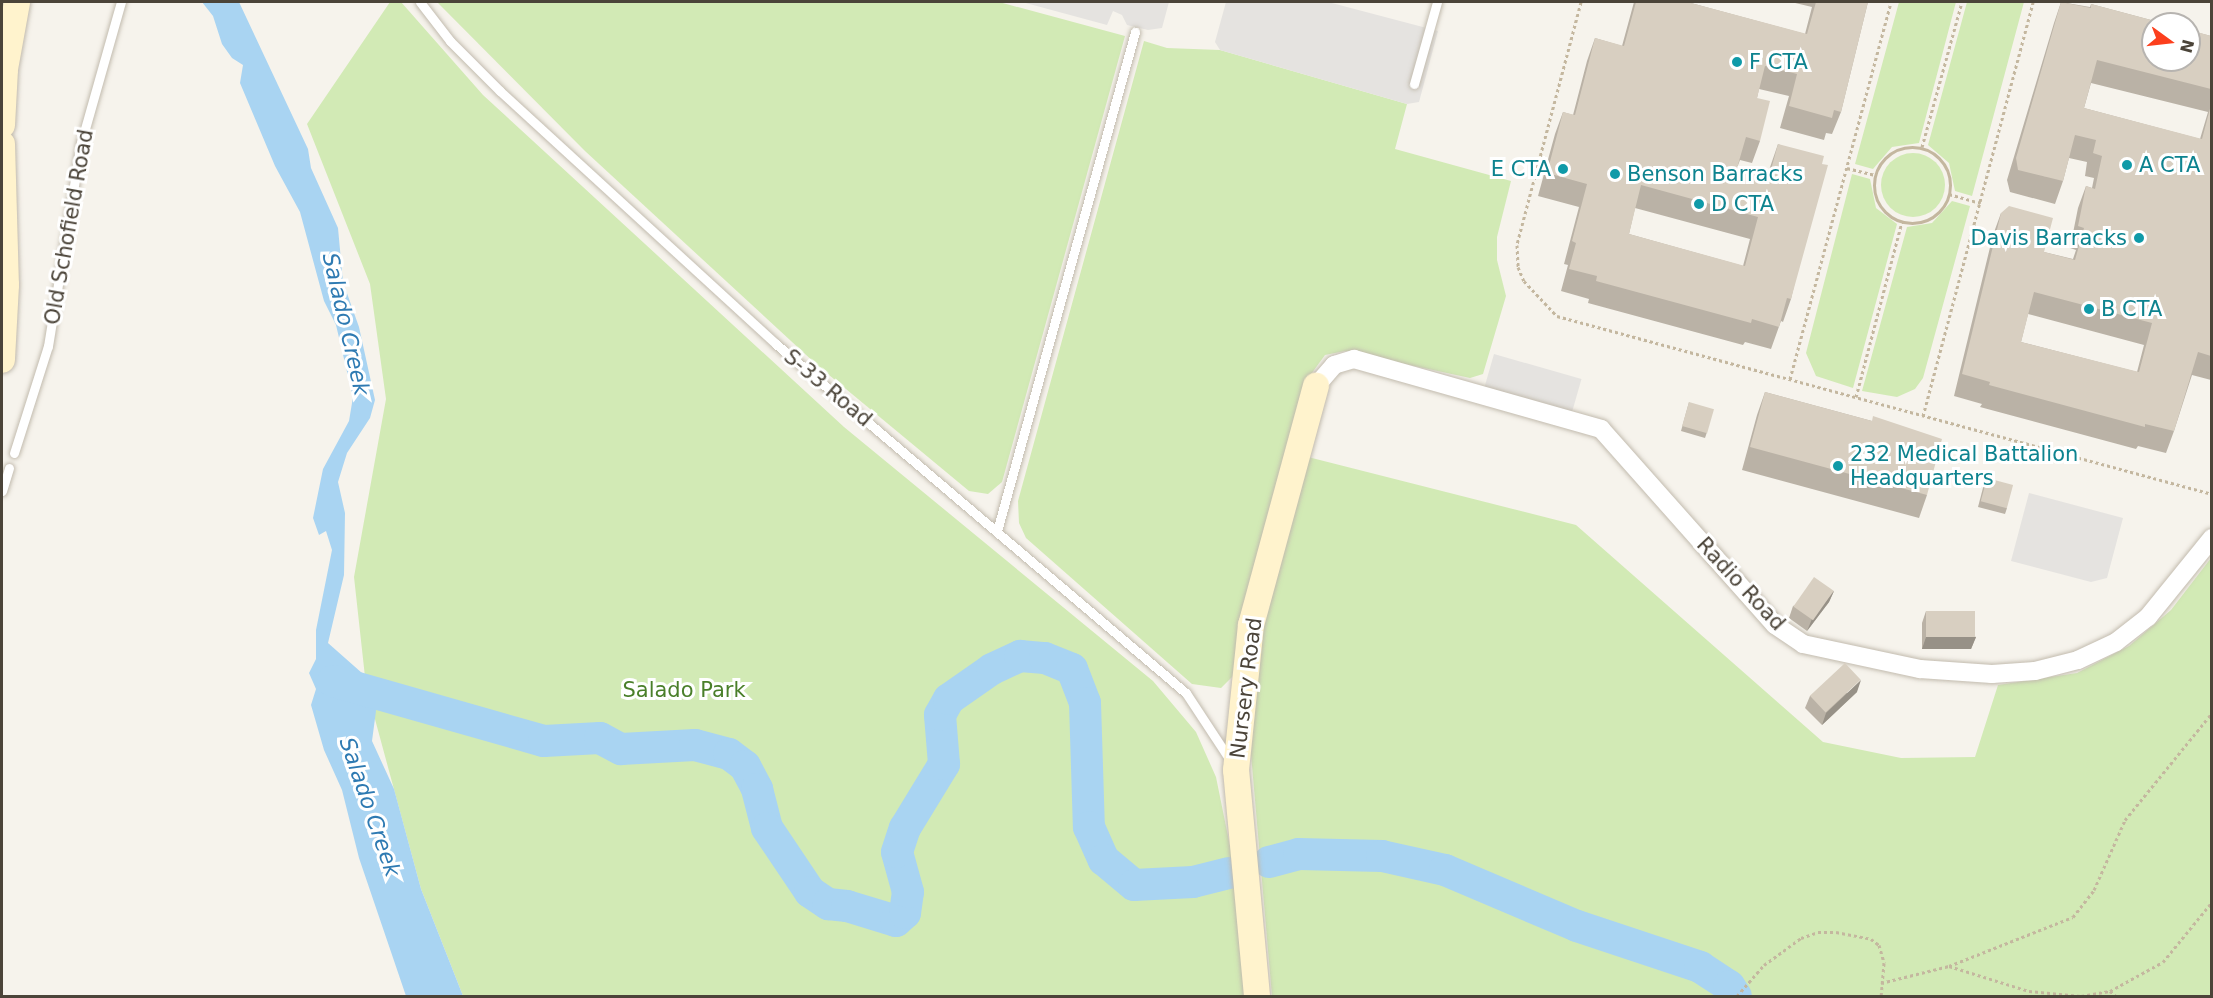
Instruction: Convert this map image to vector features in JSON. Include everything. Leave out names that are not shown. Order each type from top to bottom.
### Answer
[{"type":"street","points":[[2,125],[11,27],[17,2]]},
{"type":"street","points":[[2,144],[6,285],[2,360]]},
{"type":"street","name":"Radio Road","points":[[1316,386],[1334,364],[1354,358],[1601,429],[1775,626],[1803,644],[1920,669],[1992,674],[2035,671],[2078,660],[2116,642],[2148,617],[2211,538]]},
{"type":"street","name":"Nursery Road","points":[[1257,996],[1236,770],[1251,626],[1316,386]]},
{"type":"lane","name":"Old Schofield Road","points":[[14,453],[48,346],[81,143],[121,2]]},
{"type":"lane","name":"S-33 Road","points":[[420,2],[450,40],[500,91],[776,344],[1186,693],[1236,770]]},
{"type":"lane","points":[[1414,84],[1437,2]]},
{"type":"lane","points":[[997,531],[1135,32]]},
{"type":"lane","points":[[2,490],[9,468]]},
{"type":"path","points":[[1581,2],[1520,231],[1518,267],[1524,281],[1557,316],[2211,494]]},
{"type":"path","points":[[1790,379],[1891,2]]},
{"type":"path","points":[[1922,148],[1962,2]]},
{"type":"path","points":[[1923,416],[2033,2]]},
{"type":"path","points":[[1922,148],[1943,163],[1949,174],[1949,194],[1940,212],[1929,219],[1902,222],[1884,211],[1877,200],[1875,176],[1880,165],[1898,150],[1922,148]]},
{"type":"path","points":[[1847,168],[1875,176]]},
{"type":"path","points":[[1949,194],[1981,203]]},
{"type":"path","points":[[1856,398],[1902,222]]},
{"type":"path","points":[[1881,983],[1948,966],[2073,916],[2094,890],[2125,820],[2211,713]]},
{"type":"path","points":[[1948,966],[1998,984],[2081,996],[2109,991],[2163,962],[2211,902]]},
{"type":"path","points":[[1737,996],[1754,976],[1801,938],[1818,932],[1836,932],[1871,939],[1879,945],[1884,963],[1881,996]]},
{"type":"path","points":[[2109,991],[2116,996]]},
{"type":"green space","name":"Salado Park","points":[[390,2],[401,2],[483,95],[844,427],[1153,681],[1196,732],[1216,777],[1236,876],[1246,996],[463,996],[421,889],[366,686],[354,577],[386,399],[370,284],[307,124]]},
{"type":"green space","points":[[437,2],[999,2],[1125,36],[1002,482],[988,494],[969,491],[817,365],[585,151]]},
{"type":"green space","points":[[1899,2],[1956,2],[1919,143],[1892,147],[1873,169],[1855,164]]},
{"type":"green space","points":[[1967,2],[2024,2],[1972,196],[1955,191],[1949,163],[1928,145]]},
{"type":"green space","points":[[1144,41],[1167,48],[1220,50],[1407,104],[1395,149],[1511,181],[1497,237],[1497,260],[1506,296],[1483,374],[1470,378],[1345,351],[1325,355],[1309,377],[1233,676],[1221,688],[1192,684],[1026,538],[1019,523],[1018,501]]},
{"type":"green space","points":[[1907,153],[1919,153],[1936,162],[1943,173],[1945,185],[1943,197],[1936,208],[1919,217],[1907,217],[1895,212],[1886,203],[1881,191],[1881,179],[1886,167],[1895,158]]},
{"type":"green space","points":[[1852,174],[1870,179],[1876,208],[1897,224],[1853,388],[1816,376],[1806,353]]},
{"type":"green space","points":[[1952,201],[1970,206],[1923,378],[1915,389],[1897,397],[1862,391],[1907,227],[1932,223]]},
{"type":"green space","points":[[1308,457],[1576,525],[1823,742],[1901,758],[1975,757],[1998,685],[2077,673],[2129,646],[2171,610],[2211,558],[2211,996],[1272,996],[1251,754],[1263,624]]},
{"type":"shaded area","points":[[1022,2],[1169,2],[1162,28],[1148,30],[1127,25],[1122,15],[1113,11],[1107,25]]},
{"type":"shaded area","points":[[1226,2],[1328,2],[1438,31],[1419,102],[1407,104],[1220,50],[1215,42]]},
{"type":"shaded area","points":[[1494,354],[1581,379],[1570,420],[1482,395]]},
{"type":"shaded area","points":[[2029,493],[2123,518],[2107,578],[2091,582],[2011,561]]},
{"type":"water","name":"Salado Creek","points":[[202,2],[239,2],[308,149],[311,168],[338,228],[343,282],[359,327],[375,400],[370,418],[347,453],[338,482],[345,513],[344,575],[328,643],[371,681],[376,711],[372,741],[394,789],[421,889],[463,996],[406,996],[359,858],[342,790],[324,750],[311,705],[316,689],[309,673],[316,659],[316,630],[332,550],[326,531],[319,535],[313,518],[323,469],[349,421],[353,397],[336,325],[324,301],[300,212],[275,166],[240,83],[243,65],[232,58],[222,44],[213,16]]},
{"type":"building","points":[[1636,2],[1692,2],[1807,34],[1816,2],[1868,2],[1841,112],[1834,110],[1832,118],[1789,106],[1797,74],[1765,66],[1757,98],[1770,101],[1760,141],[1746,137],[1737,168],[1769,177],[1778,144],[1824,156],[1822,164],[1828,165],[1791,299],[1787,298],[1779,327],[1752,319],[1751,323],[1596,281],[1597,276],[1569,269],[1576,243],[1572,241],[1587,184],[1547,173],[1563,112],[1575,115],[1595,38],[1624,46]],"holes":[[[1641,185],[1758,217],[1745,266],[1629,234]]]},
{"type":"building","name":"Davis Barracks","points":[[2061,2],[2091,8],[2091,4],[2141,17],[2141,71],[2097,60],[2084,108],[2202,139],[2211,105],[2211,356],[2198,352],[2174,431],[2145,424],[2145,427],[1989,385],[1990,382],[1962,374],[2001,213],[2009,206],[2053,218],[2044,252],[2075,260],[2084,228],[2078,226],[2086,186],[2095,189],[2102,156],[2093,153],[2096,140],[2075,135],[2063,181],[2018,170],[2016,158]],"holes":[[[2034,292],[2152,323],[2139,372],[2021,342]]]},
{"type":"building","name":"Davis Barracks","points":[[2201,33],[2211,36],[2211,89],[2144,72],[2201,72]]},
{"type":"building","points":[[1765,392],[1872,421],[1873,416],[1942,439],[1927,495],[1750,447]]},
{"type":"building","points":[[1689,402],[1714,409],[1707,433],[1682,426]]},
{"type":"building","points":[[1987,478],[2013,485],[2007,508],[1981,501]]},
{"type":"building","points":[[1814,577],[1834,591],[1813,620],[1793,606]]},
{"type":"building","points":[[1926,611],[1975,611],[1975,637],[1926,637]]},
{"type":"building","points":[[1845,663],[1861,680],[1826,713],[1810,696]]},
{"type":"waterway","points":[[333,681],[544,741],[600,738],[621,749],[695,745],[729,754],[745,766],[757,789],[767,828],[810,892],[828,904],[847,906],[896,921],[905,913],[908,892],[897,852],[905,828],[944,764],[940,715],[949,699],[992,669],[1020,656],[1045,658],[1072,669],[1085,703],[1089,827],[1104,860],[1134,885],[1193,882],[1229,873]]},
{"type":"waterway","points":[[1269,862],[1299,854],[1382,856],[1445,870],[1577,926],[1700,967],[1729,986],[1736,996]]},
{"type":"place","name":"F CTA","points":[[1737,62]]},
{"type":"place","name":"A CTA","points":[[2127,165]]},
{"type":"place","name":"E CTA","points":[[1563,169]]},
{"type":"place","name":"Benson Barracks","points":[[1615,174]]},
{"type":"place","name":"D CTA","points":[[1699,204]]},
{"type":"place","name":"Davis Barracks","points":[[2139,238]]},
{"type":"place","name":"B CTA","points":[[2089,309]]},
{"type":"place","name":"232 Medical Battalion Headquarters","points":[[1838,466]]}]
